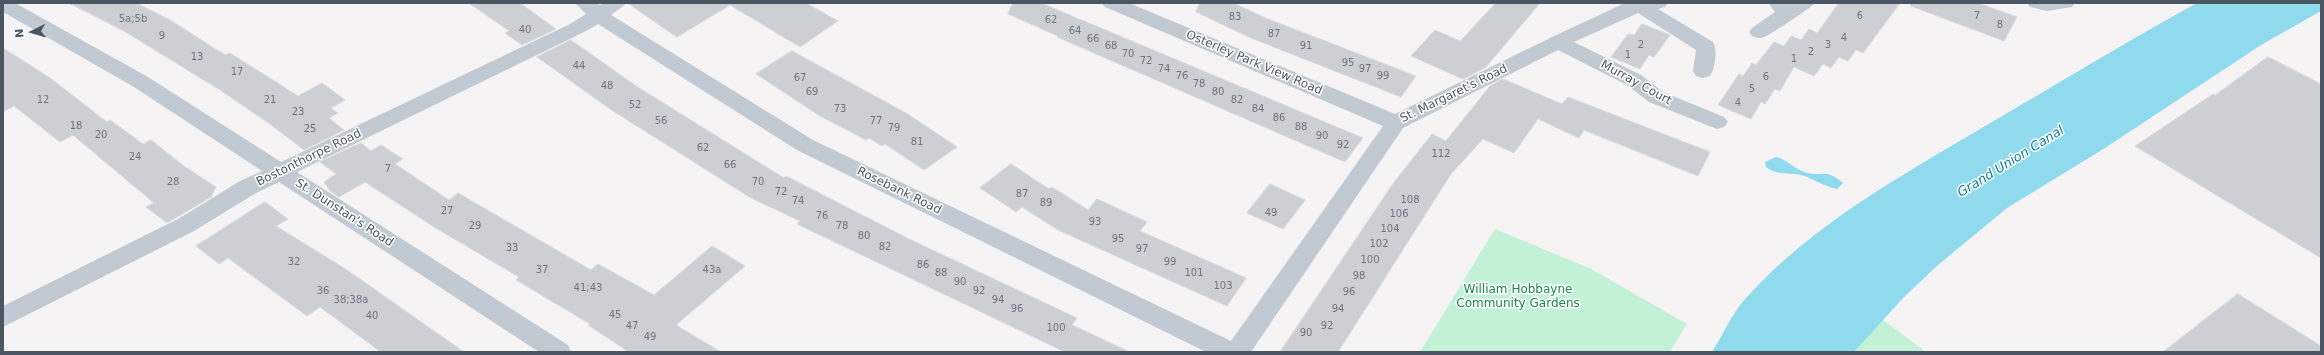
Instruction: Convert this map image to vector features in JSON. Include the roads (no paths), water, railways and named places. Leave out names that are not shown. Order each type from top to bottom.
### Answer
[{"type":"street","name":"Bostonthorpe Road","points":[[3,317],[186,225],[248,188],[279,172],[577,28],[591,8],[617,3]]},
{"type":"street","name":"Osterley Park View Road","points":[[1112,3],[1396,123]]},
{"type":"street","points":[[1759,32],[1782,8],[1805,3]]},
{"type":"street","points":[[2037,3],[2047,5],[2065,3]]},
{"type":"street","name":"St. Dunstan's Road","points":[[3,4],[141,82],[559,352]]},
{"type":"street","name":"St. Margaret's Road","points":[[1237,352],[1396,123],[1594,24],[1644,4]]},
{"type":"street","points":[[1644,4],[1706,47],[1703,71]]},
{"type":"street","name":"Rosebank Road","points":[[591,8],[611,25],[735,100],[805,145],[1229,352]]},
{"type":"street","name":"Murray Court","points":[[1557,42],[1634,80],[1656,97],[1717,122]]},
{"type":"water","name":"Grand Union Canal","points":[[2197,3],[2321,3],[2321,11],[2261,45],[2105,148],[2007,208],[1938,265],[1904,297],[1854,352],[1712,352],[1732,317],[1746,298],[1772,271],[1829,224],[1891,182]]},
{"type":"water","points":[[1776,157],[1804,172],[1810,174],[1831,175],[1843,183],[1837,189],[1831,188],[1800,175],[1772,171],[1766,167],[1765,162]]},
{"type":"park label","name":"William Hobbayne Community Gardens","points":[[1518,297]]}]
